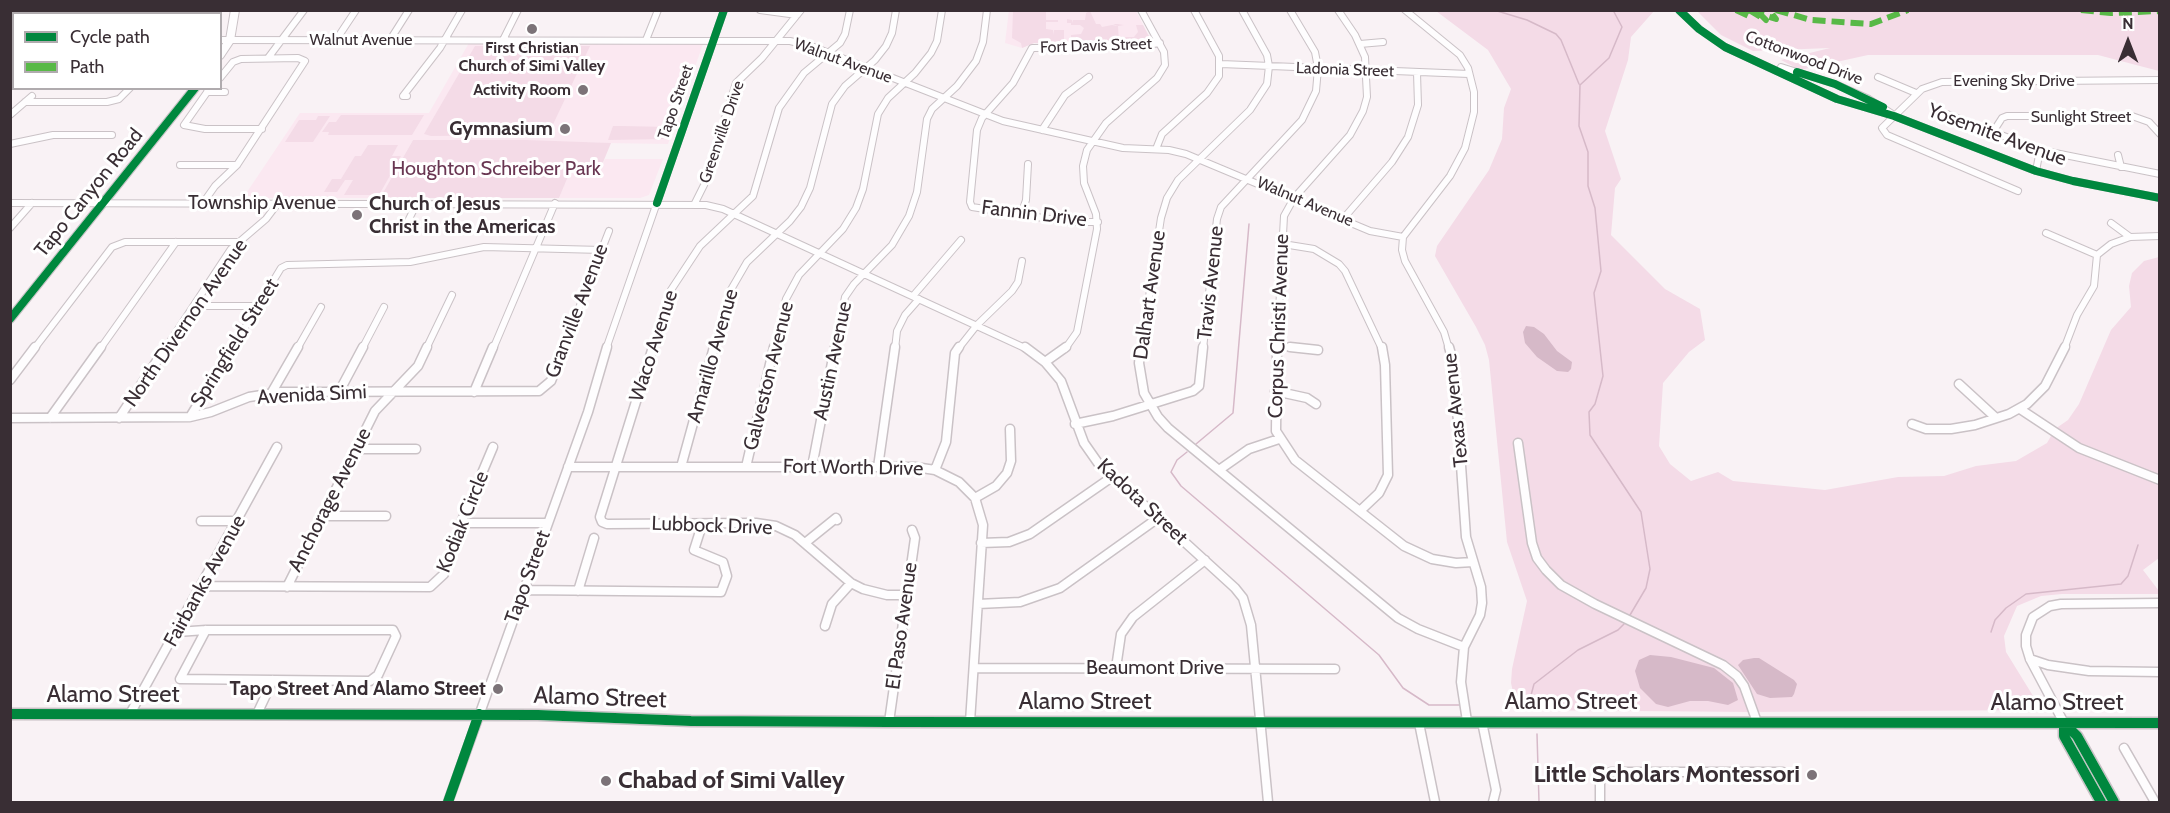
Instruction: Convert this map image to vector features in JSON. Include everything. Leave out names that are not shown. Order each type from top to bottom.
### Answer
[{"type":"main road","points":[[222,53],[230,40],[235,10]]},
{"type":"main road","name":"Tapo Canyon Road","points":[[10,319],[193,90]]},
{"type":"main road","name":"Alamo Street","points":[[10,714],[538,714],[691,721],[889,722],[2160,723]]},
{"type":"main road","points":[[2064,723],[2064,736],[2101,802]]},
{"type":"main road","points":[[2064,723],[2077,736],[2114,802]]},
{"type":"street","points":[[268,58],[304,10]]},
{"type":"street","points":[[336,40],[356,10]]},
{"type":"street","points":[[390,40],[409,10]]},
{"type":"street","points":[[407,96],[403,96],[445,40],[462,10]]},
{"type":"street","points":[[502,40],[518,10]]},
{"type":"street","points":[[646,40],[658,10]]},
{"type":"street","name":"Tapo Street","points":[[448,802],[568,467],[724,10]]},
{"type":"street","points":[[760,10],[799,13]]},
{"type":"street","name":"Waco Avenue","points":[[602,522],[600,517],[671,290],[700,246],[755,191],[775,119],[785,98],[804,73],[843,38],[850,10]]},
{"type":"street","name":"Amarillo Avenue","points":[[681,467],[729,293],[747,262],[790,221],[810,188],[832,104],[845,86],[886,46],[892,33],[896,10]]},
{"type":"street","name":"Galveston Avenue","points":[[746,467],[786,299],[799,275],[843,229],[856,208],[863,189],[878,114],[888,98],[915,73],[931,53],[939,33],[942,10]]},
{"type":"street","name":"Austin Avenue","points":[[812,467],[843,303],[849,290],[892,245],[909,216],[916,192],[927,119],[932,109],[968,74],[976,61],[984,42],[987,10]]},
{"type":"street","points":[[1045,362],[1066,348],[1077,332],[1098,222],[1083,175],[1085,158],[1092,141],[1106,123],[1162,72],[1166,58],[1141,10]]},
{"type":"street","points":[[1155,149],[1162,134],[1213,86],[1219,76],[1221,64],[1216,48],[1194,10]]},
{"type":"street","points":[[1242,10],[1263,44],[1269,66]]},
{"type":"street","name":"Travis Avenue","points":[[1149,405],[1193,391],[1200,383],[1218,213],[1224,201],[1307,113],[1316,91],[1318,69],[1312,45],[1290,10]]},
{"type":"street","name":"Corpus Christi Avenue","points":[[1338,10],[1360,44],[1368,70],[1367,97],[1357,125],[1294,198],[1284,216],[1274,421],[1279,440],[1295,460],[1404,546],[1419,555],[1444,562],[1473,562]]},
{"type":"street","points":[[1402,237],[1450,176],[1465,148],[1474,112],[1474,92],[1465,62],[1455,49],[1406,10]]},
{"type":"street","name":"Cottonwood Drive","points":[[1679,10],[1699,29],[1738,54],[1837,99],[1894,116]]},
{"type":"street","name":"Cottonwood Drive","points":[[1683,10],[1703,28],[1729,45],[1764,61],[1851,90],[1886,109],[1894,116]]},
{"type":"street","name":"Greenville Drive","points":[[695,203],[704,185],[736,83],[762,58],[799,13]]},
{"type":"street","name":"Walnut Avenue","points":[[222,40],[776,40],[802,43],[985,114],[1042,130],[1123,148],[1178,151],[1370,231],[1402,237]]},
{"type":"street","points":[[1360,44],[1383,42]]},
{"type":"street","name":"Fort Davis Street","points":[[985,114],[1013,83],[1032,49],[1130,47],[1160,43]]},
{"type":"street","points":[[203,203],[215,186],[237,165],[304,64],[304,59],[236,60],[222,76]]},
{"type":"street","name":"Ladonia Street","points":[[1221,64],[1469,74]]},
{"type":"street","name":"Dalhart Avenue","points":[[1269,66],[1267,84],[1258,101],[1178,180],[1163,208],[1140,363],[1141,382],[1149,405],[1168,428],[1398,618],[1418,629],[1464,647]]},
{"type":"street","points":[[1343,219],[1392,162],[1408,137],[1418,105],[1417,73]]},
{"type":"street","points":[[1042,130],[1065,95],[1089,77]]},
{"type":"street","points":[[1878,77],[1916,93]]},
{"type":"street","name":"Evening Sky Drive","points":[[1894,116],[1916,93],[1931,85],[1954,81],[2160,80]]},
{"type":"street","points":[[25,102],[113,101],[124,96],[128,90]]},
{"type":"street","points":[[225,92],[209,90],[184,123],[186,127],[262,129]]},
{"type":"street","points":[[10,115],[32,96]]},
{"type":"street","name":"Fannin Drive","points":[[985,114],[977,130],[971,205],[977,209],[1069,222],[1098,222]]},
{"type":"street","points":[[1947,114],[2040,150],[2160,174]]},
{"type":"street","points":[[1894,116],[1881,128],[1882,132],[2018,191]]},
{"type":"street","name":"Yosemite Avenue","points":[[1894,116],[2036,171],[2073,181],[2160,198]]},
{"type":"street","name":"Sunlight Street","points":[[1993,132],[2002,118],[2007,116],[2132,116],[2151,123],[2160,134]]},
{"type":"street","points":[[10,144],[53,135],[112,135]]},
{"type":"street","points":[[2036,171],[2040,150]]},
{"type":"street","points":[[2118,155],[2121,167]]},
{"type":"street","points":[[1021,215],[1026,200],[1028,164]]},
{"type":"street","points":[[180,165],[237,165]]},
{"type":"street","points":[[474,392],[559,195]]},
{"type":"street","name":"Township Avenue","points":[[10,203],[657,203]]},
{"type":"street","points":[[10,228],[32,203]]},
{"type":"street","name":"North Divernon Avenue","points":[[119,418],[237,242],[266,219],[278,203]]},
{"type":"street","points":[[405,227],[417,203]]},
{"type":"street","name":"Kadota Street","points":[[657,203],[695,203],[733,214],[1023,346],[1045,362],[1061,381],[1075,424],[1089,451],[1112,477],[1236,588],[1243,598],[1251,625],[1268,802]]},
{"type":"street","points":[[2111,223],[2130,237]]},
{"type":"street","name":"Granville Avenue","points":[[544,389],[551,381],[609,231]]},
{"type":"street","points":[[2046,233],[2097,255]]},
{"type":"street","points":[[1912,424],[1926,429],[1975,426],[2020,408],[2045,386],[2068,341],[2077,315],[2094,286],[2097,255],[2111,244],[2130,237],[2160,236]]},
{"type":"street","name":"Texas Avenue","points":[[1402,237],[1405,261],[1444,332],[1452,353],[1467,537],[1481,587],[1482,603],[1480,615],[1464,647],[1461,682],[1467,721]]},
{"type":"street","points":[[878,466],[897,331],[916,298],[961,240]]},
{"type":"street","points":[[10,380],[109,250],[116,245],[125,242],[237,242]]},
{"type":"street","points":[[50,418],[176,242]]},
{"type":"street","points":[[1283,244],[1314,249],[1339,264],[1345,271],[1382,346],[1385,365],[1388,475],[1379,493],[1359,511]]},
{"type":"street","name":"Springfield Street","points":[[190,417],[281,268],[290,263],[410,262],[472,248],[602,250]]},
{"type":"street","points":[[935,470],[946,442],[955,353],[977,325],[1012,291],[1018,282],[1023,261]]},
{"type":"street","name":"Anchorage Avenue","points":[[287,587],[375,411],[418,366],[452,295]]},
{"type":"street","points":[[194,306],[258,306]]},
{"type":"street","points":[[272,392],[321,307]]},
{"type":"street","points":[[339,392],[384,307]]},
{"type":"street","points":[[1277,346],[1318,350]]},
{"type":"street","points":[[1959,384],[1996,418]]},
{"type":"street","name":"Avenida Simi","points":[[10,418],[190,417],[249,397],[272,392],[533,392],[544,389]]},
{"type":"street","points":[[1275,391],[1307,398],[1316,405]]},
{"type":"street","points":[[1075,424],[1149,405]]},
{"type":"street","points":[[2020,408],[2079,448],[2160,480]]},
{"type":"street","points":[[970,722],[981,543],[981,516],[975,498],[996,486],[1007,473],[1011,461],[1010,429]]},
{"type":"street","points":[[1219,470],[1249,449],[1279,440]]},
{"type":"street","points":[[1518,443],[1532,543],[1537,558],[1546,570],[1561,585],[1723,665],[1737,676],[1744,686],[1757,722]]},
{"type":"street","name":"Fairbanks Avenue","points":[[130,714],[277,447]]},
{"type":"street","name":"Kodiak Circle","points":[[287,587],[423,588],[436,584],[444,574],[461,523],[493,447]]},
{"type":"street","points":[[356,449],[416,449]]},
{"type":"street","name":"Fort Worth Drive","points":[[568,467],[915,467],[935,470],[959,482],[975,498]]},
{"type":"street","points":[[981,543],[1009,542],[1030,534],[1112,477]]},
{"type":"street","points":[[323,516],[386,516]]},
{"type":"street","points":[[805,543],[836,518],[837,520]]},
{"type":"street","points":[[978,604],[1020,602],[1060,588],[1158,518]]},
{"type":"street","points":[[201,521],[237,521]]},
{"type":"street","name":"Lubbock Drive","points":[[602,522],[764,524],[786,530],[805,543],[851,583],[876,594],[908,595]]},
{"type":"street","points":[[461,523],[548,523]]},
{"type":"street","points":[[523,590],[721,592],[727,576],[723,562],[694,550],[702,525]]},
{"type":"street","name":"El Paso Avenue","points":[[889,722],[915,538],[912,530]]},
{"type":"street","points":[[578,591],[594,538]]},
{"type":"street","points":[[1116,668],[1121,634],[1133,617],[1204,560]]},
{"type":"street","points":[[825,626],[832,604],[851,583]]},
{"type":"street","points":[[201,586],[287,587]]},
{"type":"street","points":[[2064,723],[2030,659],[2026,646],[2028,625],[2033,617],[2050,606],[2061,604],[2160,603]]},
{"type":"street","points":[[177,632],[206,630],[395,631],[396,636],[378,675],[370,681],[180,679],[206,630]]},
{"type":"street","points":[[2030,659],[2089,671],[2160,672]]},
{"type":"street","name":"Beaumont Drive","points":[[974,668],[1335,669]]},
{"type":"street","points":[[257,714],[273,680]]},
{"type":"street","points":[[1482,722],[1496,790],[1493,802]]},
{"type":"street","points":[[1419,723],[1435,802]]},
{"type":"street","points":[[2124,748],[2155,799]]},
{"type":"street","points":[[1600,802],[1600,780],[1604,774],[1611,772],[1783,772]]},
{"type":"shaded area","points":[[1009,10],[1136,11],[1151,40],[1127,44],[1034,43],[1022,48],[1005,43]]},
{"type":"shaded area","points":[[469,43],[703,44],[668,144],[413,140],[380,198],[243,198],[300,113],[429,113]]},
{"type":"shaded area","points":[[605,159],[663,159],[649,195],[640,198],[559,198],[570,172],[599,172]]},
{"type":"shaded area","points":[[1526,326],[1534,327],[1544,334],[1557,351],[1572,362],[1568,372],[1557,371],[1537,357],[1525,343],[1523,332]]},
{"type":"shaded area","points":[[1650,655],[1671,657],[1714,668],[1733,683],[1738,700],[1728,705],[1708,701],[1690,701],[1668,707],[1656,704],[1640,688],[1635,671],[1639,660]]},
{"type":"shaded area","points":[[1759,658],[1794,680],[1797,684],[1792,697],[1770,698],[1757,694],[1738,665],[1743,660]]},
{"type":"green space","points":[[1013,11],[1046,11],[1046,20],[1058,20],[1058,22],[1046,22],[1046,29],[1053,30],[1053,35],[1054,30],[1064,30],[1064,40],[1069,42],[1073,42],[1071,35],[1081,34],[1084,28],[1067,23],[1067,19],[1072,20],[1072,23],[1073,20],[1085,20],[1086,13],[1090,11],[1096,24],[1102,27],[1118,26],[1119,42],[1122,41],[1121,37],[1134,37],[1138,32],[1136,25],[1143,25],[1151,40],[1127,44],[1034,43],[1022,48],[1021,43],[1012,38]]},
{"type":"green space","points":[[1436,11],[1654,11],[1631,37],[1628,60],[1605,131],[1621,179],[1615,188],[1611,235],[1665,289],[1700,309],[1705,340],[1689,352],[1663,383],[1659,446],[1670,464],[1691,481],[1718,472],[1733,481],[1825,490],[1898,477],[1944,476],[1976,466],[2016,461],[2047,443],[2055,429],[2068,420],[2079,404],[2111,330],[2131,307],[2129,286],[2132,273],[2144,261],[2159,257],[2160,474],[2153,480],[2159,485],[2159,558],[2143,570],[2159,594],[2062,594],[2041,596],[2017,606],[2004,636],[2006,652],[2038,704],[2035,710],[1752,712],[1517,710],[1511,683],[1512,669],[1527,601],[1507,542],[1489,360],[1476,327],[1435,256],[1437,246],[1489,170],[1502,139],[1504,108],[1511,89],[1488,50]]},
{"type":"green space","points":[[1697,11],[2159,11],[2159,71],[2098,55],[1868,55],[1800,70],[1781,60],[1830,48],[1753,51],[1721,35]]},
{"type":"green space","points":[[475,46],[590,46],[548,135],[431,136],[424,134]]},
{"type":"green space","points":[[341,115],[424,115],[412,135],[328,135],[329,132],[322,132],[329,122],[336,122]]},
{"type":"green space","points":[[318,116],[330,116],[313,142],[285,142],[299,120],[316,120]]},
{"type":"green space","points":[[613,126],[669,127],[664,139],[608,140]]},
{"type":"green space","name":"Houghton Schreiber Park","points":[[413,140],[611,143],[599,172],[570,172],[559,198],[380,198]]},
{"type":"green space","points":[[368,145],[398,145],[392,156],[401,156],[379,195],[344,195],[353,180],[345,180],[337,192],[324,192],[332,179],[341,179],[355,156],[361,156]]},
{"type":"waterway","points":[[1494,10],[1527,20],[1556,34],[1561,40],[1579,84]]},
{"type":"waterway","points":[[1613,10],[1622,27],[1609,58],[1580,85],[1579,126],[1588,152],[1588,186],[1595,208],[1601,271],[1594,293],[1603,376],[1595,404],[1589,412],[1590,435],[1641,512],[1650,569],[1646,588],[1630,615]]},
{"type":"waterway","points":[[1196,444],[1233,413],[1249,224]]},
{"type":"waterway","points":[[1187,452],[1177,460],[1171,472],[1181,486],[1379,655],[1403,688],[1429,705],[1459,705]]},
{"type":"waterway","points":[[1991,632],[1995,620],[2006,608],[2026,594],[2121,584],[2128,576],[2138,545]]},
{"type":"waterway","points":[[1533,710],[1530,699],[1534,684],[1578,650],[1618,630],[1624,624]]},
{"type":"waterway","points":[[1537,734],[1539,802]]},
{"type":"marked path","points":[[1736,10],[1749,16],[1745,10]]},
{"type":"marked path","points":[[1749,10],[1766,20],[1760,14],[1776,19],[1769,10]]},
{"type":"marked path","points":[[1776,10],[1811,20],[1871,24],[1908,10]]},
{"type":"marked path","points":[[2081,10],[2111,13],[2160,11]]},
{"type":"cycle path","points":[[657,203],[724,10]]},
{"type":"cycle path","points":[[1679,10],[1699,29],[1725,47],[1837,99],[1894,116],[2036,171],[2073,181],[2160,198]]},
{"type":"cycle path","points":[[1797,72],[1835,84],[1883,107]]},
{"type":"cycle path","points":[[10,319],[193,90]]},
{"type":"cycle path","points":[[10,714],[538,715],[691,721],[889,722],[2160,723]]},
{"type":"cycle path","points":[[448,802],[479,714]]},
{"type":"cycle path","points":[[2064,723],[2077,736],[2114,802]]},
{"type":"cycle path","points":[[2064,723],[2064,736],[2101,802]]},
{"type":"place","name":"First Christian Church of Simi Valley","points":[[532,29]]},
{"type":"place","name":"Activity Room","points":[[583,90]]},
{"type":"place","name":"Gymnasium","points":[[565,129]]},
{"type":"place","name":"Church of Jesus Christ in the Americas","points":[[357,215]]},
{"type":"place","name":"Tapo Street And Alamo Street","points":[[498,689]]},
{"type":"place","name":"Little Scholars Montessori","points":[[1812,775]]},
{"type":"place","name":"Chabad of Simi Valley","points":[[606,781]]}]
